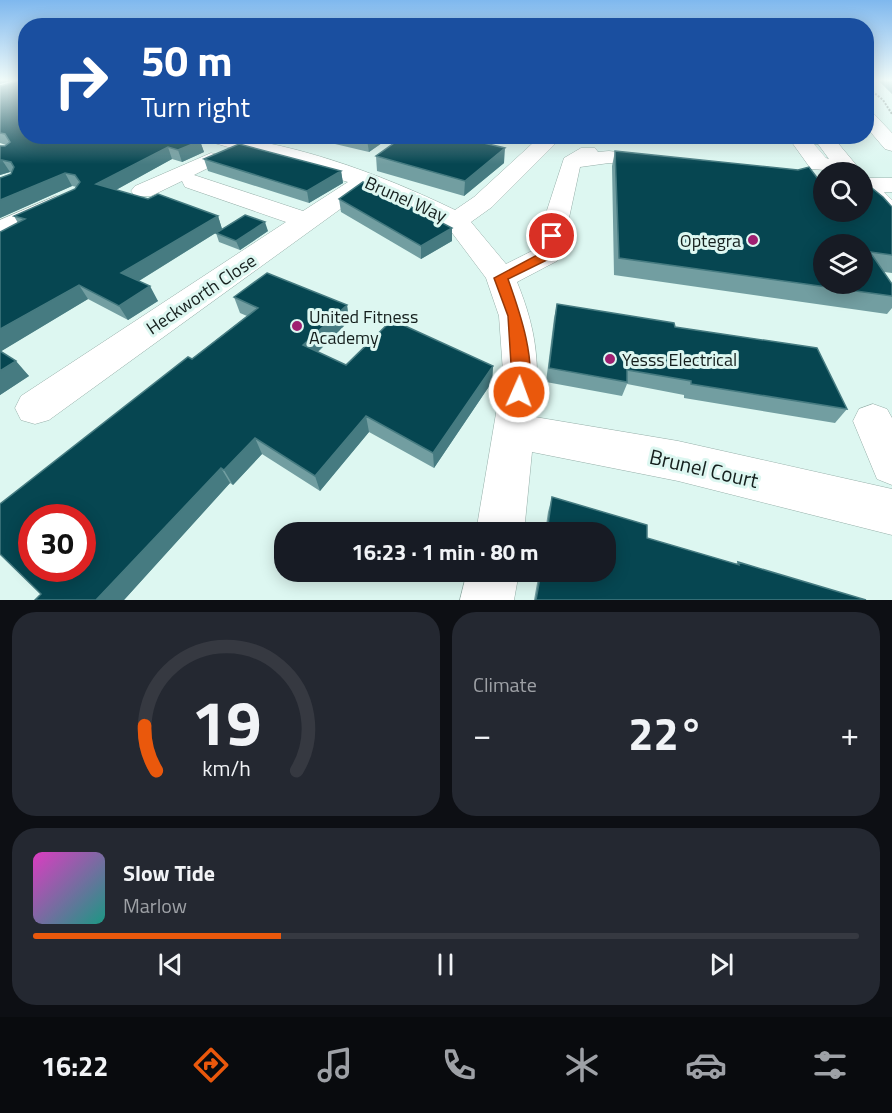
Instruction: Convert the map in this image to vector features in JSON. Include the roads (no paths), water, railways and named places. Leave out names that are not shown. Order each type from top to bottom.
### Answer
[{"type":"street","points":[[874,115],[892,115]]},
{"type":"street","points":[[874,123],[892,145]]},
{"type":"street","name":"Brunel Way","points":[[239,144],[365,171],[456,222],[481,249],[501,278],[515,316],[521,372],[501,522]]},
{"type":"street","points":[[456,222],[483,202],[544,144]]},
{"type":"street","points":[[501,278],[546,255],[571,162],[603,144]]},
{"type":"street","points":[[143,191],[242,145]]},
{"type":"street","points":[[571,162],[609,157],[673,163]]},
{"type":"street","name":"Heckworth Close","points":[[35,408],[307,221],[365,171]]},
{"type":"street","points":[[193,182],[307,221]]},
{"type":"street","points":[[892,185],[864,184],[892,215]]},
{"type":"street","points":[[0,230],[73,195]]},
{"type":"street","points":[[873,421],[892,465]]},
{"type":"street","name":"Brunel Court","points":[[515,431],[678,460],[892,512]]},
{"type":"street","points":[[487,600],[491,582]]},
{"type":"place","name":"Optegra","points":[[753,240]]},
{"type":"place","name":"United Fitness Academy","points":[[297,326]]},
{"type":"place","name":"Yesss Electrical","points":[[610,359]]}]
